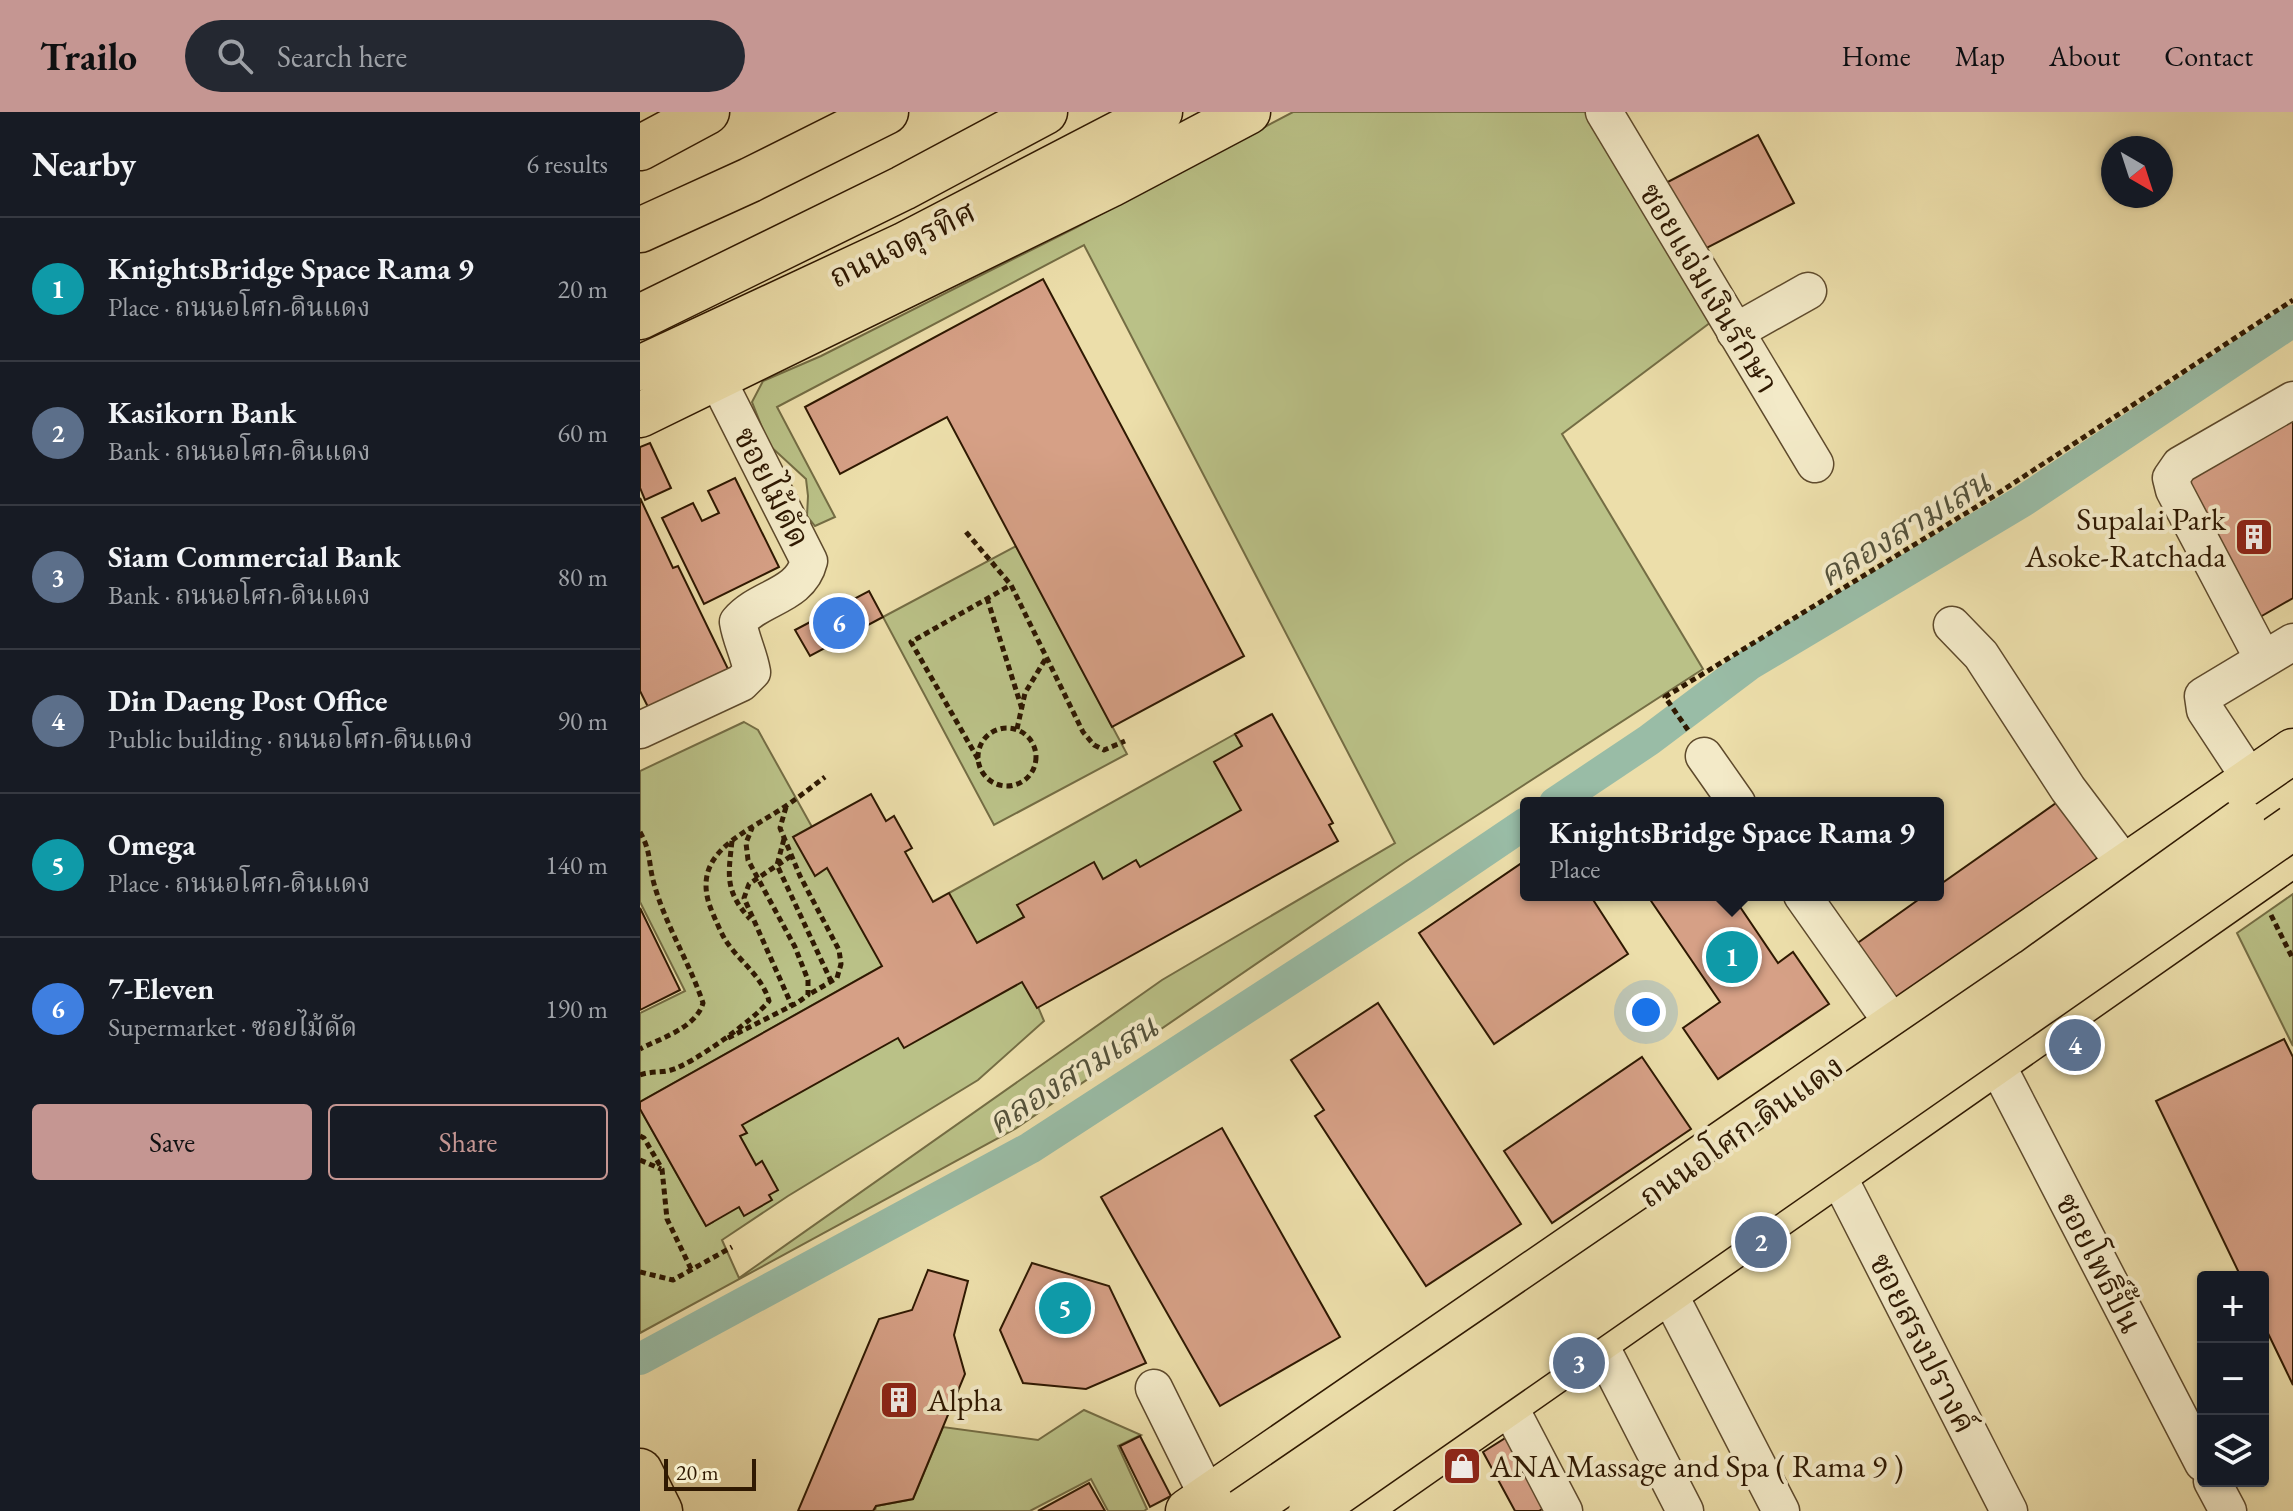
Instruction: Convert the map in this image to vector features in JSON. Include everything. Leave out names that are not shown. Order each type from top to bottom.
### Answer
[{"type":"main road","points":[[640,133],[697,112]]},
{"type":"main road","points":[[640,148],[707,112]]},
{"type":"main road","points":[[640,230],[750,180],[886,112]]},
{"type":"main road","points":[[640,317],[903,188],[1045,112]]},
{"type":"main road","name":"ถนนจตุรทิศ","points":[[640,368],[904,245],[1160,112]]},
{"type":"main road","points":[[640,415],[1110,185],[1248,112]]},
{"type":"main road","points":[[640,247],[750,180]]},
{"type":"main road","name":"ถนนอโศก-ดินแดง","points":[[1213,1506],[2020,980],[2246,801],[2293,751]]},
{"type":"main road","name":"ถนนอโศก-ดินแดง","points":[[1213,1506],[1393,1371],[2126,866],[2246,801],[2293,786]]},
{"type":"main road","name":"ถนนอโศก-ดินแดง","points":[[1311,1511],[2293,827]]},
{"type":"main road","points":[[1354,1511],[2293,854]]},
{"type":"main road","points":[[1561,1256],[1604,1336]]},
{"type":"main road","points":[[1393,1371],[1443,1448]]},
{"type":"main road","points":[[640,1471],[660,1511]]},
{"type":"street","name":"ซอยแจ่มเงินรักษา","points":[[1604,112],[1815,464]]},
{"type":"street","points":[[1735,332],[1808,291]]},
{"type":"street","name":"ซอยไม้ดัด","points":[[643,721],[741,683],[752,672],[738,622],[748,610],[786,592],[805,577],[809,561],[717,379]]},
{"type":"street","points":[[2246,801],[2202,703],[2203,696],[2278,650],[2174,490],[2171,478],[2180,465],[2293,400]]},
{"type":"street","points":[[1952,625],[1981,655],[2068,789],[2126,866]]},
{"type":"street","points":[[1700,749],[1733,797]]},
{"type":"street","points":[[1806,901],[1893,1024]]},
{"type":"street","name":"ซอยโพธิ์ปั้น","points":[[1996,1063],[2197,1451]]},
{"type":"street","name":"ซอยสรงปรางค์","points":[[1837,1174],[2009,1511]]},
{"type":"street","points":[[1668,1292],[1781,1511]]},
{"type":"street","points":[[1604,1336],[1685,1511]]},
{"type":"street","points":[[1154,1388],[1213,1506]]},
{"type":"street","points":[[1508,1404],[1564,1511]]},
{"type":"street","points":[[2215,1487],[2228,1511]]},
{"type":"path","points":[[1700,749],[1665,697],[1994,496],[2293,300]]},
{"type":"path","points":[[966,532],[1011,585],[1083,732],[1094,745],[1104,750],[1125,741]]},
{"type":"path","points":[[978,759],[978,749],[989,734],[998,729],[1017,729],[1025,734],[1036,750],[1034,769],[1028,777],[1012,786],[1001,786],[985,777],[978,759],[911,642],[1011,585]]},
{"type":"path","points":[[987,598],[1022,709]]},
{"type":"path","points":[[1017,729],[1025,693],[1046,658]]},
{"type":"path","points":[[712,1047],[762,1010],[769,1001],[757,977],[725,940],[706,898],[704,885],[709,868],[720,850],[732,840],[825,777]]},
{"type":"path","points":[[640,1075],[672,1070],[792,1006],[837,978],[841,964],[839,950],[780,828],[786,806]]},
{"type":"path","points":[[753,827],[746,843],[748,860],[795,947],[808,980],[808,995]]},
{"type":"path","points":[[640,832],[650,850],[652,879],[703,1003],[700,1014],[686,1026],[640,1049]]},
{"type":"path","points":[[784,838],[777,865],[831,981]]},
{"type":"path","points":[[732,840],[729,890],[756,926]]},
{"type":"path","points":[[791,856],[749,884],[744,898],[792,1006]]},
{"type":"path","points":[[2254,882],[2293,959]]},
{"type":"path","points":[[640,1136],[662,1169],[667,1219],[692,1271]]},
{"type":"path","points":[[640,1160],[662,1169]]},
{"type":"path","points":[[640,1272],[673,1280],[732,1247]]},
{"type":"green space","points":[[1293,112],[1590,112],[1719,316],[1562,434],[1703,669],[1405,862],[1015,1129],[640,1333],[640,1109],[706,1226],[713,1222],[710,1124],[1019,962],[1044,1021],[978,1080],[722,1240],[739,1278],[1162,980],[1395,843],[1084,245],[777,407],[835,517],[815,526],[807,516],[806,479],[769,445],[752,402],[763,381],[821,356],[1075,228]]},
{"type":"green space","points":[[1016,546],[1127,754],[994,825],[883,617]]},
{"type":"green space","points":[[744,722],[758,730],[812,827],[866,937],[1235,734],[1274,803],[1150,880],[1024,917],[977,943],[882,966],[640,1102],[640,1013],[685,991],[640,902],[640,771]]},
{"type":"green space","points":[[2293,894],[2293,1046],[2237,933]]},
{"type":"green space","points":[[1084,1410],[1141,1435],[1118,1446],[1147,1509],[1144,1511],[1108,1511],[1091,1479],[1030,1511],[875,1511],[876,1506],[913,1499],[943,1427],[1038,1440]]},
{"type":"building","points":[[1758,135],[1794,203],[1695,254],[1660,186]]},
{"type":"building","points":[[1043,279],[1244,656],[1112,727],[947,417],[840,474],[805,407]]},
{"type":"building","name":"Supalai Park Asoke-Ratchada","points":[[2293,410],[2293,598],[2260,617],[2179,475]]},
{"type":"building","points":[[650,443],[671,488],[645,500],[640,488],[640,447]]},
{"type":"building","points":[[735,478],[779,567],[704,604],[662,518],[693,503],[702,521],[719,513],[708,491]]},
{"type":"building","points":[[640,498],[673,568],[678,566],[729,671],[649,709],[640,691]]},
{"type":"building","points":[[869,591],[883,617],[810,656],[795,630]]},
{"type":"building","points":[[1272,714],[1333,823],[1329,825],[1338,841],[1037,1008],[1022,982],[904,1048],[898,1038],[742,1125],[747,1133],[740,1136],[756,1165],[762,1161],[778,1190],[769,1195],[772,1200],[744,1216],[739,1207],[706,1226],[640,1109],[640,1102],[882,966],[827,868],[815,876],[793,837],[871,794],[886,821],[894,816],[912,848],[905,852],[933,902],[949,893],[977,943],[1024,917],[1017,905],[1094,862],[1103,879],[1136,860],[1140,867],[1241,810],[1214,762],[1242,746],[1235,734]]},
{"type":"building","points":[[2066,796],[2109,856],[1894,1006],[1852,947],[1917,901],[1944,901],[1944,882]]},
{"type":"building","points":[[1520,864],[1520,901],[1594,901],[1628,954],[1494,1044],[1419,933]]},
{"type":"building","points":[[1651,901],[1736,901],[1778,963],[1793,952],[1829,1004],[1718,1079],[1683,1028],[1720,1002]]},
{"type":"building","points":[[640,908],[680,990],[640,1010]]},
{"type":"building","points":[[1378,1003],[1521,1224],[1426,1286],[1315,1116],[1324,1110],[1291,1060]]},
{"type":"building","points":[[2284,1039],[2293,1057],[2293,1385],[2269,1335],[2269,1271],[2238,1271],[2156,1101]]},
{"type":"building","points":[[1642,1057],[1691,1129],[1552,1223],[1504,1151]]},
{"type":"building","points":[[1222,1128],[1340,1337],[1220,1406],[1101,1197]]},
{"type":"building","points":[[1032,1263],[1109,1286],[1146,1363],[1086,1389],[1023,1383],[1000,1330]]},
{"type":"building","name":"Alpha","points":[[928,1270],[968,1281],[954,1335],[965,1374],[913,1499],[876,1506],[873,1511],[798,1511],[879,1319],[912,1310]]},
{"type":"building","points":[[1140,1436],[1171,1496],[1150,1507],[1120,1446]]},
{"type":"building","points":[[1507,1437],[1544,1508],[1539,1511],[1515,1511],[1483,1452]]},
{"type":"building","points":[[1089,1483],[1105,1511],[1038,1511]]},
{"type":"waterway","name":"คลองสามเสน","points":[[1564,797],[1649,740],[1750,664],[2023,501],[2293,321]]},
{"type":"waterway","name":"คลองสามเสน","points":[[640,1359],[1030,1148],[1520,827]]},
{"type":"place","name":"Supalai Park Asoke-Ratchada","points":[[2254,537]]},
{"type":"place","name":"7-Eleven","points":[[839,623]]},
{"type":"place","name":"KnightsBridge Space Rama 9","points":[[1732,957]]},
{"type":"place","name":"Din Daeng Post Office","points":[[2075,1045]]},
{"type":"place","name":"Kasikorn Bank","points":[[1761,1242]]},
{"type":"place","name":"Omega","points":[[1065,1308]]},
{"type":"place","name":"Siam Commercial Bank","points":[[1579,1363]]},
{"type":"place","name":"Alpha","points":[[899,1400]]},
{"type":"place","name":"ANA Massage and Spa ( Rama 9 )","points":[[1462,1466]]}]
